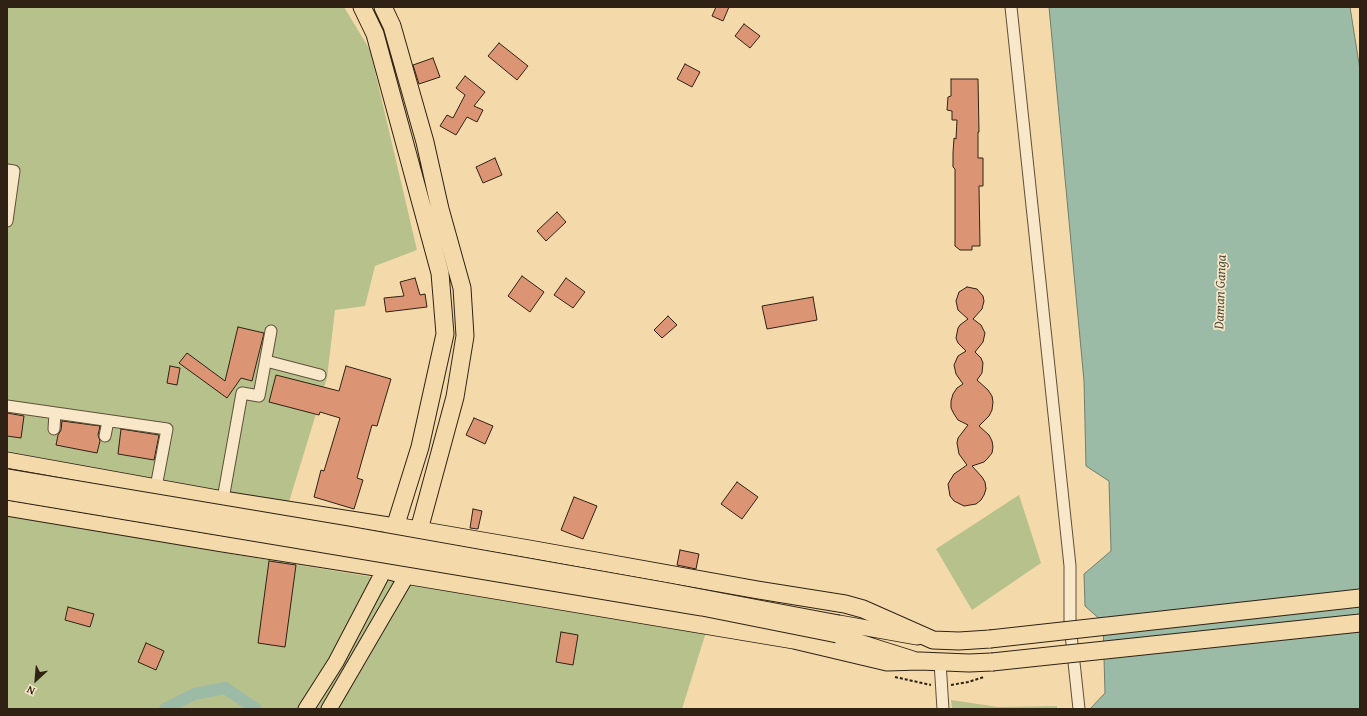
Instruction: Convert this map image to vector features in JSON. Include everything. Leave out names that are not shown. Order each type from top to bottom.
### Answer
[{"type":"highway","points":[[362,7],[375,34],[440,273],[446,334],[420,447],[382,569],[405,575],[794,640],[887,662],[992,662],[1360,623]]},
{"type":"highway","points":[[383,7],[392,26],[423,135],[440,209],[462,288],[466,336],[455,396],[418,530],[413,555],[405,575]]},
{"type":"highway","points":[[395,526],[845,604],[863,609],[933,640],[959,641],[990,639],[1360,598]]},
{"type":"main road","points":[[7,460],[223,499],[395,526]]},
{"type":"main road","points":[[7,477],[347,534],[678,593],[838,629],[920,661]]},
{"type":"main road","points":[[7,492],[702,608],[838,629],[933,640]]},
{"type":"main road","points":[[7,508],[382,569],[380,578],[336,662],[306,709]]},
{"type":"main road","points":[[329,709],[403,582],[405,575]]},
{"type":"street","points":[[1011,7],[1070,566],[1070,625],[1079,709]]},
{"type":"street","points":[[7,170],[14,171],[7,221]]},
{"type":"street","points":[[223,499],[242,393],[259,396],[271,331]]},
{"type":"street","points":[[266,361],[320,375]]},
{"type":"street","points":[[7,406],[167,430],[156,487]]},
{"type":"street","points":[[54,429],[55,413]]},
{"type":"street","points":[[106,436],[108,421]]},
{"type":"street","points":[[940,662],[943,709]]},
{"type":"green space","points":[[7,7],[344,7],[370,50],[417,250],[375,266],[365,306],[335,310],[327,378],[288,505],[7,454]]},
{"type":"green space","points":[[1019,495],[1041,563],[972,610],[936,549]]},
{"type":"green space","points":[[7,515],[226,553],[706,632],[682,709],[7,709]]},
{"type":"green space","points":[[951,700],[998,707],[1057,706],[1057,709],[952,709]]},
{"type":"water","name":"Daman Ganga","points":[[1049,7],[1350,7],[1360,70],[1360,709],[1090,709],[1105,693],[1103,622],[1085,606],[1084,574],[1111,551],[1109,481],[1086,466],[1084,381]]},
{"type":"building","points":[[716,7],[729,7],[723,21],[712,16]]},
{"type":"building","points":[[744,24],[760,36],[750,48],[735,36]]},
{"type":"building","points":[[499,43],[528,66],[517,80],[488,56]]},
{"type":"building","points":[[433,58],[440,77],[419,84],[413,65]]},
{"type":"building","points":[[685,64],[700,72],[692,87],[677,79]]},
{"type":"building","points":[[465,76],[485,92],[474,106],[483,110],[477,122],[467,117],[456,135],[440,126],[447,115],[453,118],[465,95],[456,88]]},
{"type":"building","points":[[951,79],[978,79],[978,158],[983,158],[983,186],[979,186],[980,246],[972,246],[972,250],[960,250],[955,246],[955,169],[953,167],[953,153],[954,138],[956,139],[957,120],[952,120],[952,111],[947,110],[948,97],[951,96]]},
{"type":"building","points":[[495,158],[502,175],[483,183],[476,167]]},
{"type":"building","points":[[557,212],[566,222],[546,241],[537,231]]},
{"type":"building","points":[[522,276],[544,292],[530,312],[508,296]]},
{"type":"building","points":[[415,278],[420,295],[425,294],[427,307],[386,312],[384,298],[404,296],[400,282]]},
{"type":"building","points":[[566,278],[585,292],[573,308],[554,295]]},
{"type":"building","points":[[967,287],[977,289],[983,296],[984,301],[982,309],[973,319],[981,325],[985,333],[983,342],[975,352],[981,358],[983,363],[982,373],[977,380],[988,390],[992,396],[993,402],[992,410],[989,416],[979,426],[989,435],[993,447],[992,453],[984,462],[972,466],[985,482],[986,489],[984,495],[976,504],[964,506],[954,501],[950,496],[948,484],[954,474],[967,465],[959,454],[957,443],[958,438],[968,425],[958,420],[951,408],[951,401],[957,388],[963,384],[956,374],[954,365],[958,356],[966,351],[958,343],[956,338],[958,328],[968,319],[958,310],[956,301],[959,292]]},
{"type":"building","points":[[813,297],[817,320],[767,329],[762,306]]},
{"type":"building","points":[[668,316],[677,325],[662,338],[654,330]]},
{"type":"building","points":[[238,327],[264,333],[252,381],[241,378],[227,398],[179,363],[187,353],[225,381]]},
{"type":"building","points":[[170,366],[180,368],[177,385],[167,383]]},
{"type":"building","points":[[346,366],[391,379],[377,426],[372,425],[357,478],[363,480],[354,509],[314,497],[321,470],[324,471],[340,418],[320,412],[319,415],[269,402],[276,375],[339,391]]},
{"type":"building","points":[[7,413],[24,416],[21,438],[7,436]]},
{"type":"building","points":[[474,418],[493,426],[485,444],[466,435]]},
{"type":"building","points":[[62,421],[100,426],[98,435],[100,441],[97,453],[56,445],[58,435],[61,430]]},
{"type":"building","points":[[121,429],[159,435],[154,460],[118,454]]},
{"type":"building","points":[[737,482],[758,497],[742,519],[721,504]]},
{"type":"building","points":[[574,497],[597,506],[583,539],[561,530]]},
{"type":"building","points":[[473,509],[482,511],[478,529],[470,528]]},
{"type":"building","points":[[680,550],[699,554],[696,569],[677,565]]},
{"type":"building","points":[[269,561],[296,565],[285,647],[258,643]]},
{"type":"building","points":[[68,607],[94,614],[90,627],[65,620]]},
{"type":"building","points":[[561,632],[578,635],[573,665],[556,662]]},
{"type":"building","points":[[146,643],[164,651],[156,670],[138,662]]},
{"type":"waterway","points":[[165,709],[194,694],[225,688],[256,709]]}]
